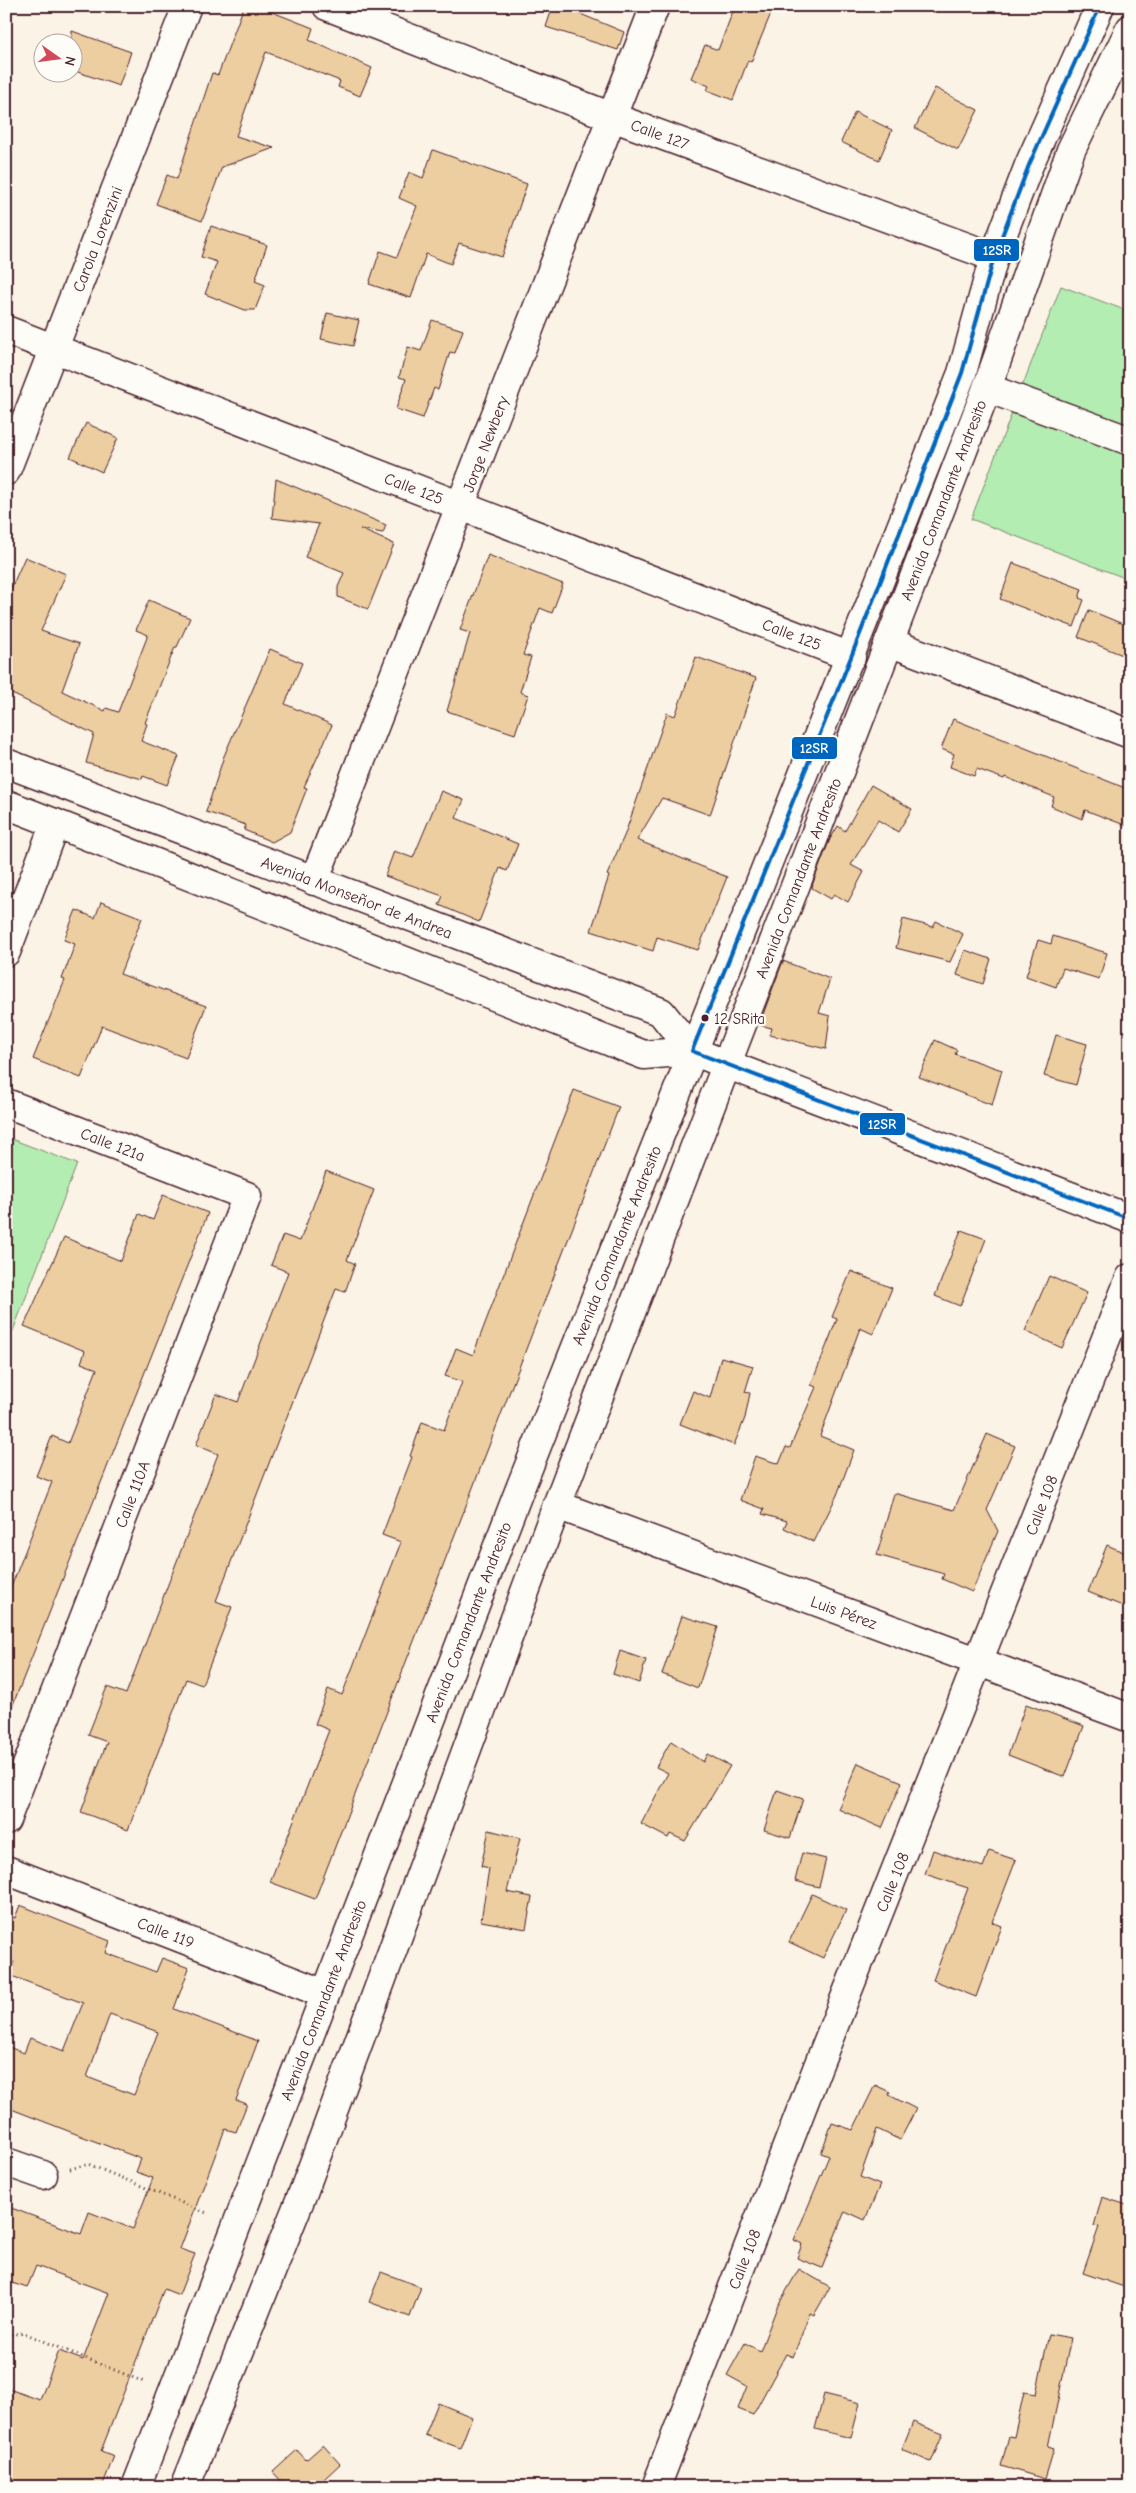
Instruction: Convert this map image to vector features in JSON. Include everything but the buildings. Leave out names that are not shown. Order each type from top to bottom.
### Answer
[{"type":"main road","name":"Carola Lorenzini","points":[[6,471],[187,6]]},
{"type":"main road","name":"Calle 127","points":[[327,6],[612,116],[994,257]]},
{"type":"main road","name":"Jorge Newbery","points":[[314,881],[655,6]]},
{"type":"main road","name":"Avenida Comandante Andresito","points":[[136,2487],[515,1500],[692,1051],[851,657],[962,373],[994,257],[1029,165],[1100,6]]},
{"type":"main road","name":"Avenida Comandante Andresito","points":[[184,2487],[304,2190],[558,1505],[987,388],[1071,150],[1130,29]]},
{"type":"main road","name":"Calle 125","points":[[6,330],[851,657]]},
{"type":"main road","points":[[987,388],[1130,440]]},
{"type":"main road","points":[[889,642],[1130,734]]},
{"type":"main road","name":"Avenida Monseñor de Andrea","points":[[6,764],[661,1012],[692,1051]]},
{"type":"main road","name":"Avenida Monseñor de Andrea","points":[[6,804],[644,1055],[692,1051],[1130,1219]]},
{"type":"main road","points":[[6,952],[55,823]]},
{"type":"main road","name":"Calle 121a","points":[[6,1103],[219,1186]]},
{"type":"main road","name":"Calle 110A","points":[[6,1820],[247,1196],[219,1186]]},
{"type":"main road","name":"Calle 108","points":[[656,2487],[818,2066],[1130,1278]]},
{"type":"main road","name":"Luis Pérez","points":[[558,1505],[1130,1718]]},
{"type":"main road","name":"Calle 119","points":[[6,1870],[326,1994]]},
{"type":"main road","points":[[6,2162],[43,2176]]},
{"type":"path","points":[[43,2176],[88,2164],[237,2225]]},
{"type":"path","points":[[6,2336],[24,2333],[172,2393]]},
{"type":"green space","points":[[1061,286],[1130,312],[1130,580],[971,519]]},
{"type":"green space","points":[[6,1137],[77,1164],[6,1349]]},
{"type":"transit line","name":"12SR","points":[[1100,6],[1029,165],[994,257],[962,373],[851,657],[692,1051],[1130,1219]]},
{"type":"place","name":"12 SRita","points":[[705,1018]]}]
